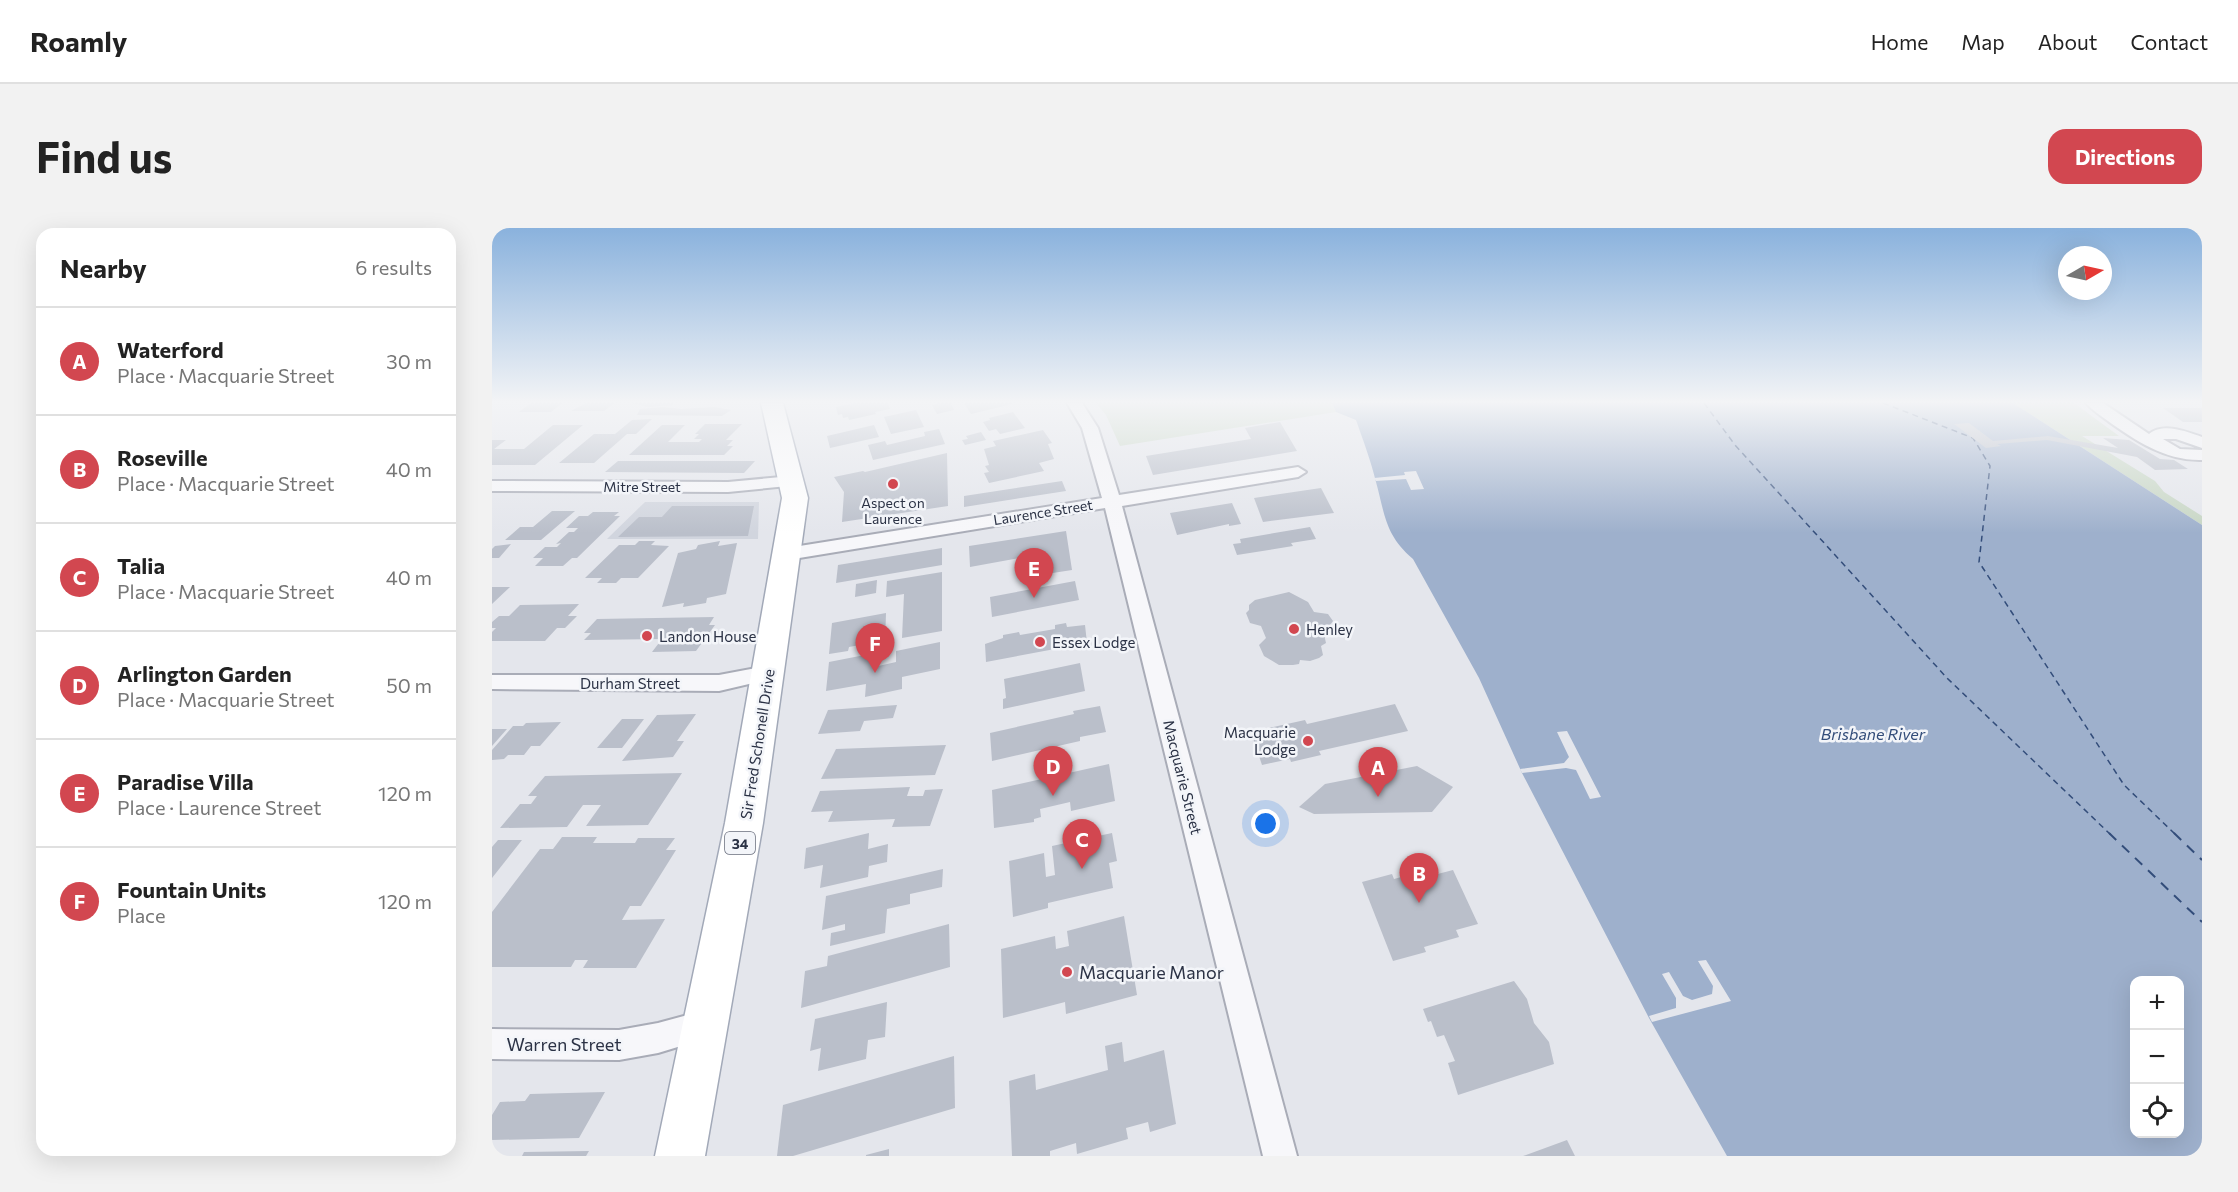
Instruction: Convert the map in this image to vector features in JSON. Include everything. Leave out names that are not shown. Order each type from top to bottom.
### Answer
[{"type":"main road","name":"Sir Fred Schonell Drive","points":[[680,1156],[744,823],[787,554],[795,498],[783,446]]},
{"type":"street","name":"Macquarie Street","points":[[1096,446],[1112,501],[1280,1156]]},
{"type":"street","points":[[2161,446],[2169,450],[2201,450]]},
{"type":"street","points":[[2163,446],[2169,450]]},
{"type":"street","name":"Laurence Street","points":[[787,554],[1298,472]]},
{"type":"street","name":"Mitre Street","points":[[492,486],[728,487],[792,481]]},
{"type":"street","name":"Durham Street","points":[[492,682],[719,683],[767,674]]},
{"type":"street","name":"Warren Street","points":[[492,1044],[626,1045],[706,1025]]},
{"type":"shaded area","points":[[645,502],[759,502],[758,539],[607,539]]},
{"type":"green space","points":[[2080,446],[2099,446],[2155,481],[2164,492],[2202,516],[2202,525]]},
{"type":"water","name":"Brisbane River","points":[[1365,446],[2080,446],[2202,525],[2202,1156],[1727,1156],[1649,1018],[1522,773],[1479,678],[1413,559],[1391,533]]},
{"type":"pier","points":[[1416,471],[1424,489],[1411,490],[1406,479],[1376,481],[1374,478],[1405,475],[1404,472]]},
{"type":"pier","points":[[1567,731],[1601,797],[1590,799],[1576,770],[1566,768],[1522,773],[1520,769],[1564,763],[1569,757],[1557,732]]},
{"type":"pier","points":[[1706,960],[1731,1001],[1652,1022],[1649,1016],[1676,1008],[1676,998],[1662,974],[1669,972],[1683,996],[1692,1000],[1712,994],[1713,986],[1698,961]]},
{"type":"building","points":[[492,446],[498,446],[494,449],[524,449],[527,446],[557,446],[535,465],[492,465]]},
{"type":"building","points":[[579,446],[613,446],[594,463],[559,463]]},
{"type":"building","points":[[639,446],[733,446],[724,455],[629,455]]},
{"type":"building","points":[[868,446],[935,446],[873,460]]},
{"type":"building","points":[[995,446],[1049,446],[1054,459],[1039,463],[1044,471],[989,483],[984,473],[989,472],[985,466],[989,465],[984,449]]},
{"type":"building","points":[[1206,446],[1294,446],[1297,451],[1153,475],[1146,456]]},
{"type":"building","points":[[2080,446],[2139,446],[2160,459],[2174,460],[2188,469],[2155,470],[2137,457]]},
{"type":"building","name":"Aspect on Laurence","points":[[947,453],[948,506],[842,522],[844,492],[834,477]]},
{"type":"building","points":[[618,461],[755,461],[744,473],[605,472]]},
{"type":"building","points":[[1062,481],[1066,491],[964,507],[964,496]]},
{"type":"building","points":[[1321,488],[1334,513],[1263,522],[1254,498]]},
{"type":"building","points":[[1232,503],[1241,524],[1229,526],[1229,524],[1177,535],[1170,513]]},
{"type":"building","points":[[672,506],[754,506],[748,536],[618,537],[639,517],[662,517]]},
{"type":"building","points":[[552,511],[575,511],[541,540],[505,540],[520,527],[533,527]]},
{"type":"building","points":[[593,512],[619,512],[614,516],[620,516],[577,558],[572,558],[563,566],[535,566],[543,558],[533,558],[545,547],[557,547],[561,543],[556,544],[569,532],[574,532],[578,528],[566,528],[579,516],[588,516]]},
{"type":"building","points":[[1310,527],[1316,539],[1291,543],[1293,546],[1237,555],[1233,544],[1241,543],[1240,539]]},
{"type":"building","points":[[1066,531],[1072,570],[1033,576],[1031,556],[970,567],[969,546]]},
{"type":"building","points":[[639,541],[655,541],[651,545],[669,546],[638,578],[621,578],[616,583],[597,583],[602,578],[585,578],[619,545],[635,545]]},
{"type":"building","points":[[720,541],[718,546],[737,543],[726,594],[707,598],[706,603],[683,607],[684,603],[662,607],[678,553],[696,549],[698,545]]},
{"type":"building","points":[[511,544],[499,558],[492,558],[492,549],[495,546]]},
{"type":"building","points":[[942,548],[942,565],[836,583],[838,565]]},
{"type":"building","points":[[942,572],[942,631],[902,638],[904,594],[886,597],[887,581]]},
{"type":"building","points":[[877,580],[876,593],[855,597],[856,584]]},
{"type":"building","points":[[1075,581],[1079,600],[992,617],[990,597]]},
{"type":"building","points":[[492,587],[510,587],[492,604]]},
{"type":"building","name":"Henley","points":[[1289,592],[1308,602],[1314,612],[1328,614],[1333,621],[1328,628],[1323,630],[1326,643],[1321,646],[1323,655],[1310,661],[1300,660],[1299,664],[1279,665],[1264,656],[1259,645],[1266,638],[1261,626],[1250,623],[1246,613],[1249,605],[1255,600]]},
{"type":"building","points":[[579,604],[568,616],[577,616],[565,628],[557,628],[545,641],[492,641],[492,632],[496,628],[492,628],[492,622],[499,616],[509,616],[520,605]]},
{"type":"building","points":[[886,613],[885,644],[865,647],[865,644],[849,647],[848,651],[829,654],[832,623]]},
{"type":"building","name":"Landon House","points":[[714,617],[709,625],[715,625],[696,651],[652,652],[662,639],[584,640],[591,633],[584,633],[597,619]]},
{"type":"building","name":"Essex Lodge","points":[[1066,623],[1067,627],[1085,625],[1087,643],[986,662],[985,644],[1003,638],[1003,635],[1019,632],[1020,635],[1055,629],[1055,625]]},
{"type":"building","points":[[940,642],[940,669],[902,677],[902,689],[865,697],[866,684],[826,691],[829,662],[875,653],[874,667],[896,662],[896,651]]},
{"type":"building","points":[[1080,663],[1085,691],[1003,709],[1003,699],[1006,698],[1004,679]]},
{"type":"building","name":"Macquarie Lodge","points":[[1395,704],[1408,731],[1319,751],[1321,755],[1291,762],[1290,759],[1262,765],[1251,732],[1305,720],[1307,724]]},
{"type":"building","points":[[897,705],[893,718],[864,721],[860,731],[818,734],[828,710]]},
{"type":"building","points":[[1100,706],[1106,732],[1080,737],[1080,741],[992,761],[990,733]]},
{"type":"building","points":[[696,714],[677,741],[684,741],[673,757],[622,761],[657,715]]},
{"type":"building","points":[[622,719],[644,719],[622,748],[597,748]]},
{"type":"building","points":[[561,722],[540,746],[531,746],[524,755],[508,755],[504,759],[492,760],[492,750],[513,726],[523,726],[526,723]]},
{"type":"building","points":[[492,729],[507,729],[492,746]]},
{"type":"building","points":[[946,745],[935,775],[821,779],[836,749]]},
{"type":"building","points":[[1109,764],[1115,801],[1071,811],[1070,802],[1040,809],[1041,817],[1034,819],[1034,822],[994,828],[992,790]]},
{"type":"building","points":[[1417,766],[1453,787],[1432,812],[1314,814],[1299,807],[1325,784]]},
{"type":"building","points":[[682,773],[648,825],[586,826],[601,805],[583,805],[567,827],[500,828],[520,804],[531,804],[537,796],[528,796],[545,776]]},
{"type":"building","points":[[910,787],[907,796],[923,796],[925,790],[943,789],[930,826],[892,827],[895,819],[828,822],[833,811],[811,812],[820,791]]},
{"type":"building","points":[[869,833],[868,849],[888,844],[887,862],[869,866],[868,877],[820,888],[823,865],[804,869],[806,848]]},
{"type":"building","points":[[1112,833],[1117,861],[1109,863],[1113,888],[1048,903],[1048,908],[1013,917],[1009,861],[1044,853],[1046,877],[1055,875],[1052,846]]},
{"type":"building","points":[[562,837],[597,837],[593,843],[635,843],[638,838],[675,838],[666,850],[676,850],[641,906],[630,906],[622,920],[665,919],[636,968],[583,968],[588,960],[575,960],[571,967],[492,967],[492,912],[540,849],[553,849]]},
{"type":"building","points":[[498,840],[522,840],[492,878],[492,847]]},
{"type":"building","points":[[943,869],[942,887],[910,894],[910,904],[887,909],[885,933],[830,946],[831,933],[845,930],[845,924],[822,930],[826,896]]},
{"type":"building","points":[[1427,870],[1430,876],[1453,870],[1478,924],[1456,930],[1459,937],[1424,947],[1426,952],[1393,961],[1362,882],[1392,874],[1394,879]]},
{"type":"building","name":"Macquarie Manor","points":[[1124,916],[1137,995],[1066,1014],[1065,1002],[1003,1018],[1001,949],[1055,936],[1056,949],[1069,946],[1067,931]]},
{"type":"building","points":[[949,924],[950,967],[801,1008],[805,971],[827,966],[828,956]]},
{"type":"building","points":[[1514,981],[1527,999],[1534,1023],[1549,1042],[1554,1064],[1458,1095],[1448,1063],[1455,1061],[1444,1035],[1437,1037],[1423,1009]]},
{"type":"building","points":[[887,1002],[885,1037],[868,1040],[866,1059],[818,1071],[821,1048],[810,1051],[815,1019]]},
{"type":"building","points":[[1122,1042],[1124,1062],[1164,1050],[1176,1124],[1150,1132],[1148,1122],[1126,1128],[1128,1139],[1077,1154],[1076,1143],[1050,1151],[1050,1156],[1012,1156],[1009,1081],[1035,1074],[1036,1090],[1108,1070],[1105,1046]]},
{"type":"building","points":[[954,1056],[955,1108],[793,1156],[777,1156],[783,1105]]},
{"type":"building","points":[[605,1092],[579,1138],[492,1140],[492,1115],[500,1102],[525,1101],[530,1094]]},
{"type":"building","points":[[1567,1140],[1575,1156],[1523,1156]]},
{"type":"building","points":[[889,1149],[889,1156],[866,1156],[866,1155]]},
{"type":"building","points":[[589,1151],[586,1156],[522,1156],[524,1152]]},
{"type":"ferry route","points":[[1736,446],[1947,678],[2111,835]]},
{"type":"ferry route","points":[[1978,446],[1990,466],[1979,562],[2124,785],[2176,835]]},
{"type":"ferry route","points":[[2109,833],[2202,922]]},
{"type":"ferry route","points":[[2174,833],[2202,860]]},
{"type":"place","name":"Aspect on Laurence","points":[[893,484]]},
{"type":"place","name":"Paradise Villa","points":[[1034,598]]},
{"type":"place","name":"Henley","points":[[1294,629]]},
{"type":"place","name":"Landon House","points":[[647,636]]},
{"type":"place","name":"Essex Lodge","points":[[1040,642]]},
{"type":"place","name":"Fountain Units","points":[[875,673]]},
{"type":"place","name":"Macquarie Lodge","points":[[1308,741]]},
{"type":"place","name":"Arlington Garden","points":[[1053,796]]},
{"type":"place","name":"Waterford","points":[[1378,797]]},
{"type":"place","name":"Talia","points":[[1082,869]]},
{"type":"place","name":"Roseville","points":[[1419,903]]},
{"type":"place","name":"Macquarie Manor","points":[[1067,972]]}]
